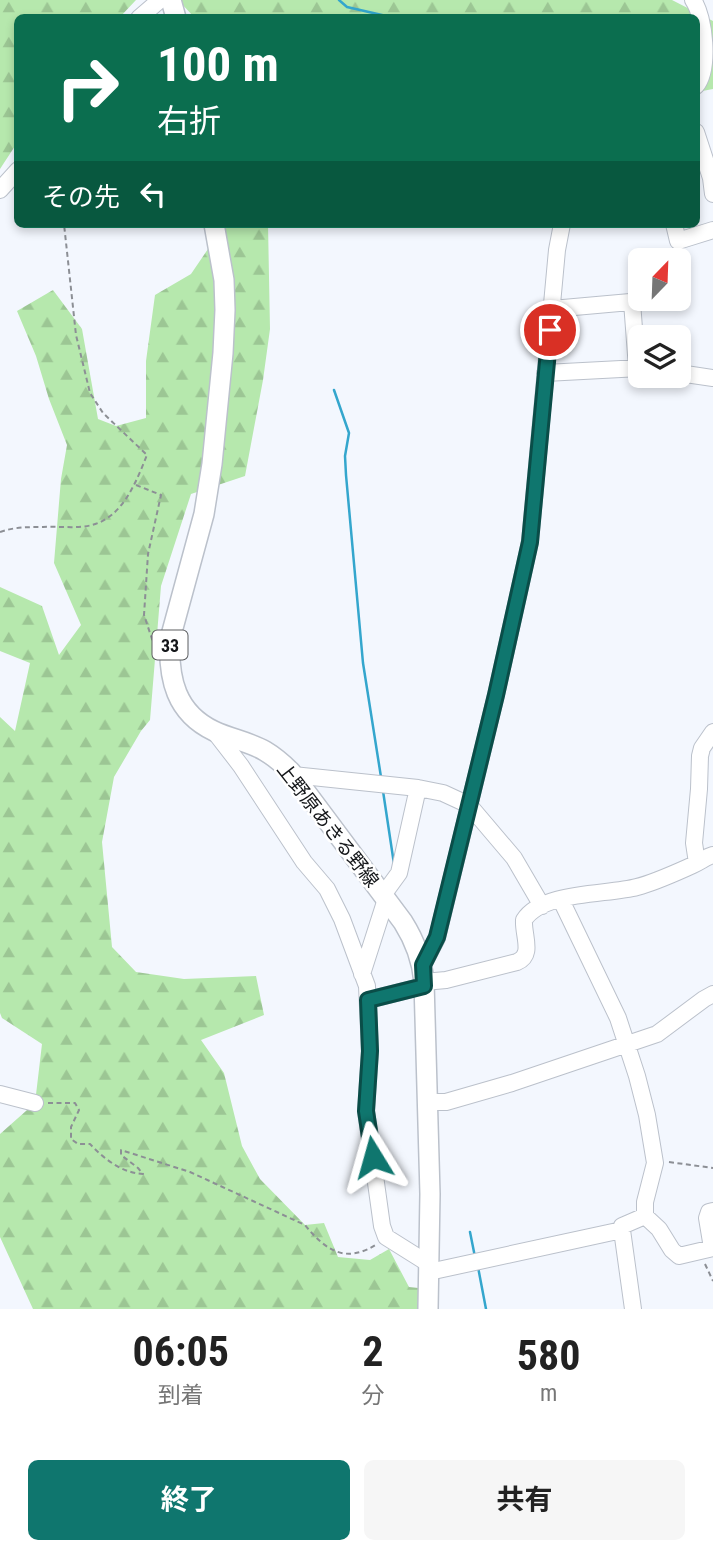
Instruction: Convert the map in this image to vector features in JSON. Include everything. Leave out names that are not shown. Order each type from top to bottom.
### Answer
[{"type":"main road","name":"上野原あきる野線","points":[[215,228],[224,280],[225,310],[212,464],[204,514],[170,639],[170,674],[184,708],[194,719],[214,731],[262,750],[278,760],[293,775],[412,937],[423,978],[430,1194],[428,1309]]},
{"type":"street","points":[[144,14],[160,0]]},
{"type":"street","points":[[700,14],[704,27],[703,71],[700,80]]},
{"type":"street","points":[[700,148],[711,178],[713,194]]},
{"type":"street","points":[[0,190],[14,174]]},
{"type":"street","points":[[423,978],[437,937],[530,542],[561,228]]},
{"type":"street","points":[[675,228],[678,241],[713,230]]},
{"type":"street","points":[[552,309],[628,302]]},
{"type":"street","points":[[545,373],[628,369]]},
{"type":"street","points":[[691,375],[713,379]]},
{"type":"street","points":[[214,731],[241,766],[304,862],[327,889],[342,919],[367,986],[370,1051],[366,1111],[382,1226],[386,1237],[429,1268],[477,1261],[622,1230]]},
{"type":"street","points":[[697,863],[694,843],[700,756],[713,732]]},
{"type":"street","points":[[293,775],[418,788],[443,793],[469,805],[514,858],[542,906]]},
{"type":"street","points":[[362,974],[385,897],[399,873],[418,788]]},
{"type":"street","points":[[368,1000],[423,978],[446,980],[517,962],[526,954],[524,920],[542,906],[583,894],[635,888],[713,855]]},
{"type":"street","points":[[561,900],[618,1018],[637,1076],[654,1160],[645,1202],[645,1216],[659,1229],[679,1256],[708,1249],[707,1218],[709,1212],[713,1211]]},
{"type":"street","points":[[427,1102],[446,1102],[501,1087],[657,1034],[713,994]]},
{"type":"street","points":[[0,1094],[35,1103]]},
{"type":"street","points":[[633,1309],[622,1226],[645,1216]]},
{"type":"path","points":[[0,532],[12,528],[81,527],[94,524],[120,506],[135,484],[147,455],[103,414],[90,393],[76,335],[64,228]]},
{"type":"path","points":[[135,484],[160,495],[148,554],[144,615],[157,652]]},
{"type":"path","points":[[35,1103],[75,1103],[79,1110],[71,1127],[71,1139],[78,1144],[90,1144],[104,1158],[133,1174],[143,1174],[121,1155],[121,1150],[190,1172],[305,1225],[321,1242],[339,1253],[356,1254],[368,1250],[386,1237]]},
{"type":"path","points":[[654,1160],[713,1168]]},
{"type":"path","points":[[708,1249],[713,1281]]},
{"type":"green space","points":[[0,0],[136,0],[123,14],[14,14],[14,148],[0,169]]},
{"type":"green space","points":[[178,0],[672,0],[699,14],[191,14]]},
{"type":"green space","points":[[700,14],[713,21],[713,89],[700,91]]},
{"type":"green space","points":[[222,228],[268,228],[270,329],[245,476],[191,494],[161,586],[150,720],[114,777],[102,842],[112,947],[136,972],[184,979],[256,976],[264,1015],[201,1040],[224,1073],[242,1146],[260,1179],[305,1225],[324,1223],[338,1257],[370,1260],[389,1249],[409,1287],[428,1289],[428,1309],[33,1309],[0,1237],[0,1134],[35,1103],[42,1044],[2,1018],[0,1013],[0,717],[15,731],[30,663],[0,651],[0,587],[42,606],[59,655],[81,625],[54,563],[61,479],[67,445],[17,311],[53,290],[82,329],[98,419],[116,426],[146,418],[146,361],[155,295],[191,274]]},
{"type":"waterway","points":[[339,0],[347,7],[378,14]]},
{"type":"waterway","points":[[334,390],[349,433],[345,456],[346,475],[363,663],[381,777]]},
{"type":"waterway","points":[[383,791],[394,864]]},
{"type":"waterway","points":[[470,1232],[475,1257]]},
{"type":"waterway","points":[[478,1267],[486,1309]]},
{"type":"route","points":[[373,1157],[366,1111],[370,1051],[368,1000],[424,986],[423,965],[437,937],[521,589],[530,542],[550,330]]}]
